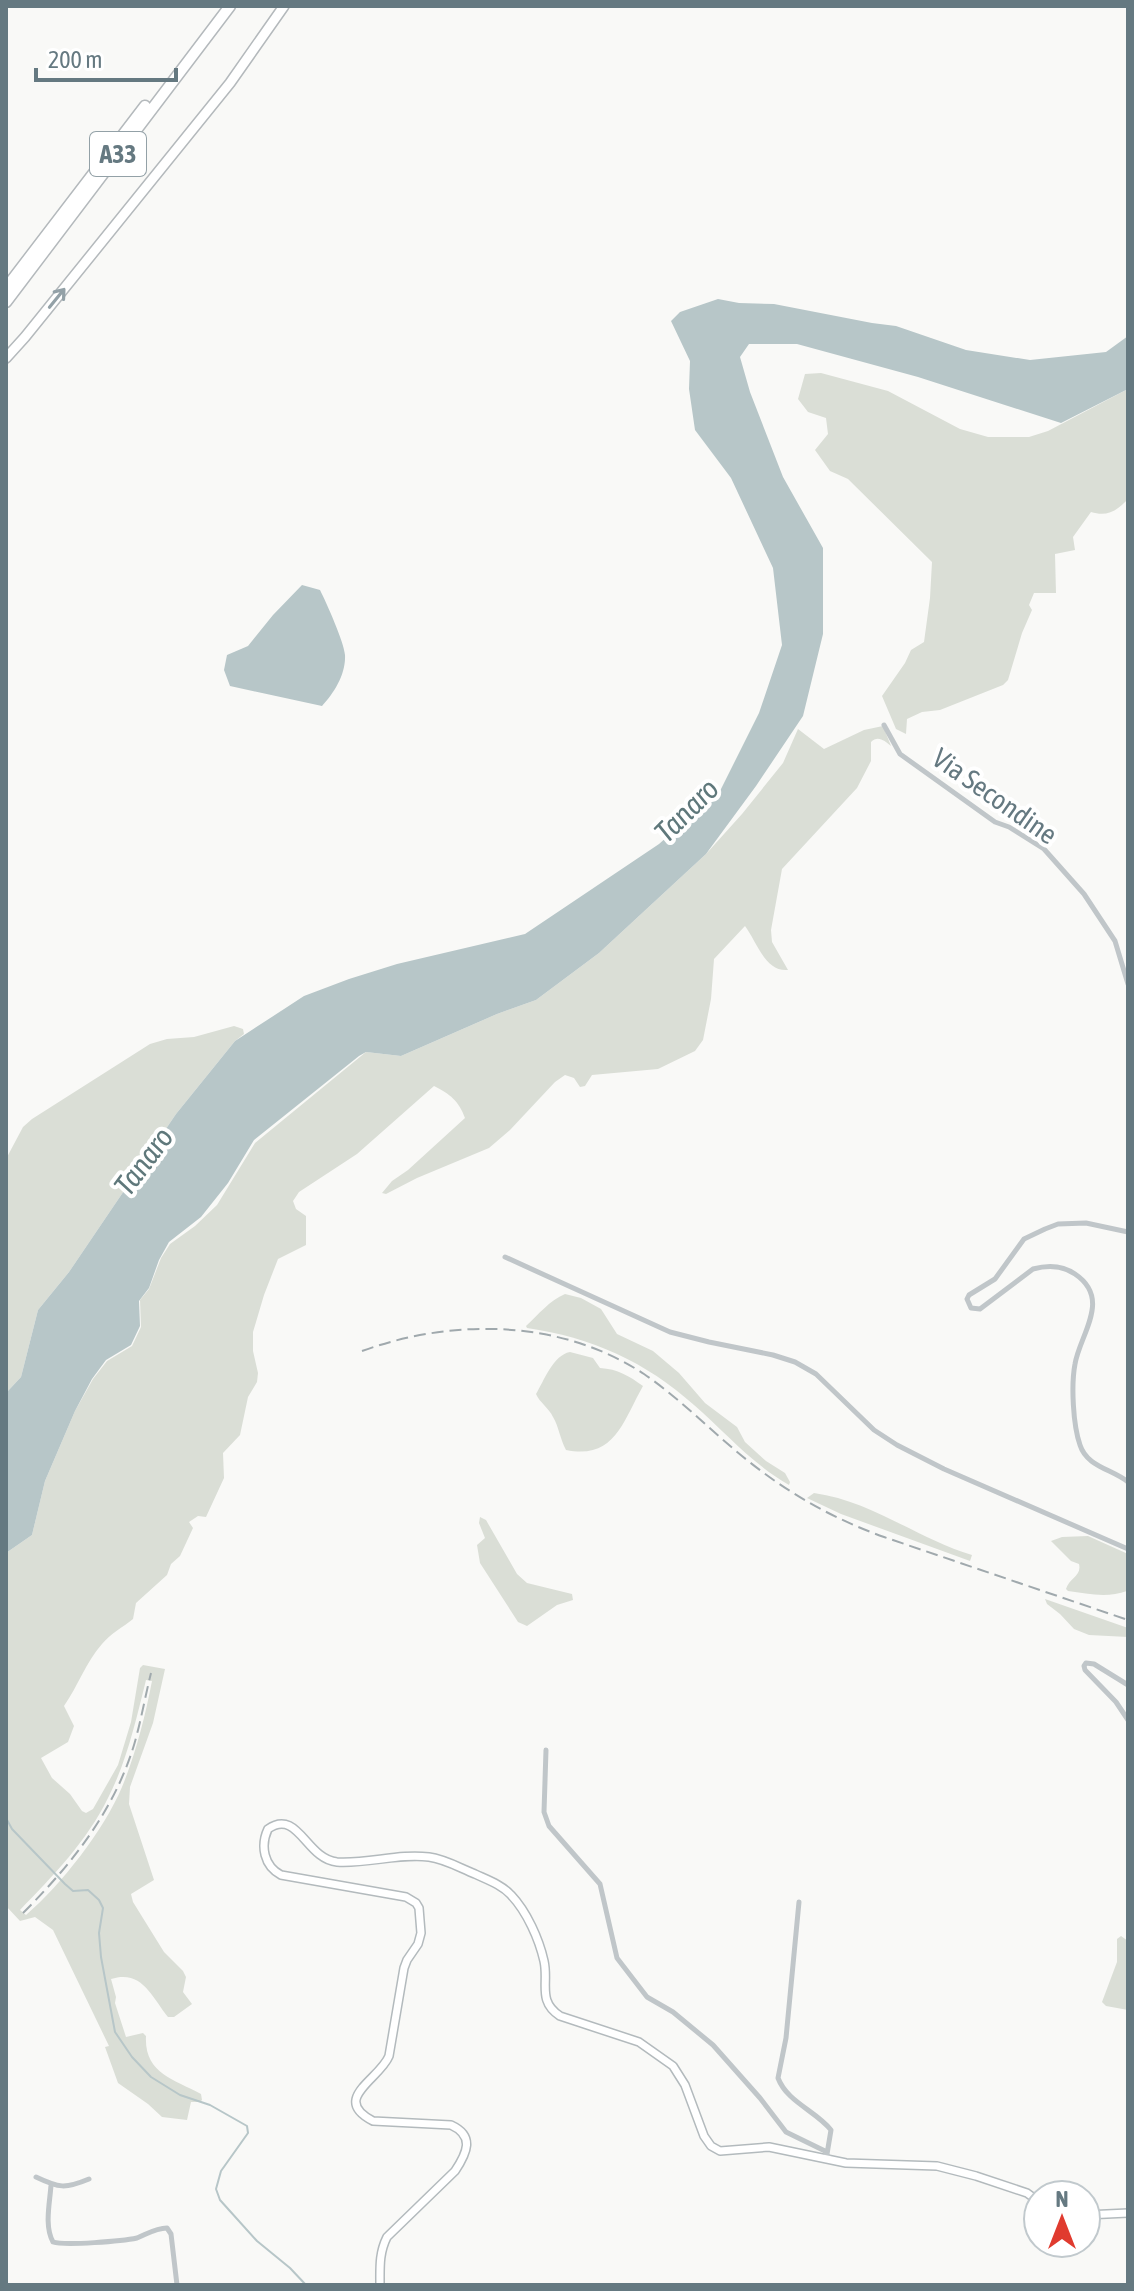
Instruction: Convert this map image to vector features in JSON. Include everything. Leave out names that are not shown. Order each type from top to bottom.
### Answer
[{"type":"highway","name":"A33","points":[[6,288],[221,6]]},
{"type":"highway","name":"A33","points":[[6,302],[230,6]]},
{"type":"highway","points":[[6,358],[221,94],[284,6]]},
{"type":"main road","points":[[380,2285],[381,2248],[387,2237],[455,2171],[464,2158],[467,2146],[465,2135],[451,2125],[373,2121],[363,2116],[355,2100],[358,2091],[384,2067],[389,2056],[404,1968],[420,1939],[421,1913],[416,1903],[406,1897],[353,1890],[274,1872],[266,1859],[264,1842],[268,1829],[277,1824],[293,1827],[316,1853],[327,1860],[427,1857],[501,1886],[520,1907],[539,1945],[545,1965],[547,2001],[552,2010],[560,2016],[639,2042],[673,2066],[685,2085],[704,2136],[711,2146],[720,2151],[769,2147],[829,2158],[937,2166],[1022,2192]]},
{"type":"main road","points":[[1102,2214],[1128,2213]]},
{"type":"street","name":"Via Secondine","points":[[884,725],[900,754],[995,822],[1044,849],[1084,894],[1115,941],[1128,984]]},
{"type":"street","points":[[1128,1232],[1086,1223],[1058,1224],[1045,1229],[1024,1239],[995,1279],[967,1299],[971,1308],[980,1309],[1041,1266],[1068,1270],[1082,1281],[1088,1289],[1093,1309],[1075,1361],[1076,1430],[1084,1454],[1095,1464],[1128,1482]]},
{"type":"street","points":[[505,1257],[670,1332],[795,1362],[816,1374],[874,1430],[897,1445],[944,1469],[1128,1549]]},
{"type":"street","points":[[1128,1685],[1094,1664],[1086,1663],[1084,1666],[1128,1720]]},
{"type":"street","points":[[546,1750],[544,1812],[549,1826],[600,1884],[617,1958],[647,1997],[673,2012],[713,2045],[786,2132],[829,2158],[831,2130],[796,2101],[778,2078],[786,2038],[799,1902]]},
{"type":"street","points":[[36,2177],[51,2185],[70,2187],[89,2179]]},
{"type":"street","points":[[51,2185],[49,2235],[53,2242],[66,2245],[133,2239],[167,2228],[171,2234],[177,2285]]},
{"type":"shaded area","points":[[718,299],[774,304],[896,326],[966,350],[1030,360],[1106,352],[1128,336],[1128,389],[1061,423],[918,377],[797,344],[749,344],[740,357],[750,392],[783,477],[823,548],[823,634],[803,716],[706,854],[599,953],[536,1000],[401,1056],[366,1052],[254,1140],[228,1183],[201,1217],[169,1242],[149,1288],[139,1301],[140,1326],[131,1345],[106,1360],[75,1411],[45,1481],[32,1535],[6,1553],[6,1393],[21,1377],[38,1310],[69,1272],[176,1114],[235,1041],[304,996],[349,979],[397,964],[525,934],[659,844],[721,789],[759,713],[782,645],[773,568],[731,478],[695,430],[689,389],[690,361],[671,321],[680,312]]},
{"type":"shaded area","points":[[821,373],[888,391],[960,429],[988,437],[1029,437],[1048,431],[1128,389],[1128,499],[1111,512],[1091,512],[1073,537],[1075,550],[1055,554],[1056,593],[1034,593],[1029,605],[1032,610],[1008,680],[1003,685],[940,710],[922,712],[907,719],[906,734],[896,729],[882,696],[911,650],[924,642],[932,562],[848,479],[830,471],[815,450],[828,434],[826,418],[808,412],[798,399],[805,374]]},
{"type":"shaded area","points":[[302,585],[320,590],[344,649],[344,669],[331,695],[322,706],[230,686],[224,670],[227,655],[248,646]]},
{"type":"shaded area","points":[[883,726],[891,746],[879,739],[871,742],[871,761],[857,788],[782,869],[771,930],[772,942],[788,970],[767,961],[745,926],[714,959],[711,999],[703,1040],[695,1051],[658,1069],[592,1075],[585,1086],[580,1087],[574,1078],[565,1075],[489,1148],[386,1194],[382,1193],[465,1118],[453,1099],[434,1086],[357,1154],[299,1192],[293,1201],[296,1209],[306,1216],[306,1245],[278,1259],[264,1295],[253,1332],[257,1382],[248,1397],[240,1435],[223,1453],[224,1478],[206,1517],[198,1516],[189,1522],[193,1528],[167,1575],[136,1603],[133,1619],[105,1640],[87,1666],[64,1706],[74,1726],[68,1742],[41,1758],[52,1778],[70,1794],[82,1811],[86,1813],[93,1809],[118,1765],[131,1722],[140,1668],[143,1665],[165,1669],[153,1723],[130,1787],[129,1804],[154,1880],[131,1894],[164,1952],[183,1971],[186,1977],[183,1992],[192,2004],[174,2017],[168,2017],[138,1981],[122,1977],[111,1979],[126,2037],[143,2033],[155,2067],[201,2094],[200,2102],[191,2102],[187,2120],[162,2117],[118,2083],[105,2047],[109,2046],[53,1930],[35,1917],[20,1921],[6,1906],[6,1553],[32,1535],[45,1481],[75,1411],[107,1361],[132,1346],[141,1327],[140,1300],[149,1289],[170,1244],[217,1205],[255,1143],[366,1052],[401,1056],[536,1000],[599,953],[706,854],[783,763],[798,729],[824,749],[864,730]],"holes":[[[146,1680],[152,1681],[136,1748],[114,1804],[80,1856],[26,1915],[20,1910],[68,1857],[100,1814],[126,1755]]]},
{"type":"shaded area","points":[[234,1026],[243,1029],[244,1034],[176,1114],[69,1272],[38,1310],[21,1377],[6,1393],[6,1159],[23,1127],[150,1044]]},
{"type":"shaded area","points":[[565,1294],[581,1298],[601,1309],[617,1334],[653,1351],[679,1373],[705,1403],[737,1427],[745,1442],[785,1473],[789,1485],[751,1458],[676,1390],[637,1364],[595,1345],[527,1328],[544,1308]]},
{"type":"shaded area","points":[[570,1352],[593,1358],[600,1368],[623,1374],[643,1386],[615,1435],[596,1449],[583,1452],[566,1450],[557,1425],[536,1394],[554,1363]]},
{"type":"shaded area","points":[[814,1493],[835,1497],[875,1512],[972,1555],[970,1561],[841,1514],[807,1498]]},
{"type":"shaded area","points":[[480,1517],[486,1520],[517,1574],[527,1583],[572,1594],[573,1600],[557,1605],[527,1626],[518,1622],[480,1563],[477,1545],[485,1538]]},
{"type":"shaded area","points":[[1088,1536],[1128,1554],[1127,1591],[1098,1595],[1066,1589],[1079,1571],[1079,1564],[1071,1561],[1051,1541],[1062,1537]]},
{"type":"shaded area","points":[[1045,1599],[1128,1628],[1128,1637],[1089,1635],[1074,1629]]},
{"type":"shaded area","points":[[1121,1936],[1128,1941],[1128,2010],[1106,2006],[1102,2002],[1117,1962],[1117,1939]]},
{"type":"waterway","points":[[6,1818],[12,1829],[65,1884],[73,1891],[88,1890],[99,1900],[103,1908],[99,1933],[101,1957],[115,2032],[132,2057],[151,2077],[180,2095],[210,2105],[247,2126],[248,2133],[221,2171],[216,2189],[220,2200],[257,2241],[306,2285]]},
{"type":"railway","points":[[362,1351],[397,1340],[469,1329],[542,1334],[578,1343],[612,1356],[644,1374],[759,1469],[827,1513],[864,1530],[1128,1620]]},
{"type":"railway","points":[[23,1913],[74,1856],[115,1792],[134,1745],[151,1673]]},
{"type":"water label","name":"Tanaro","points":[[686,810]]},
{"type":"water label","name":"Tanaro","points":[[143,1161]]}]
